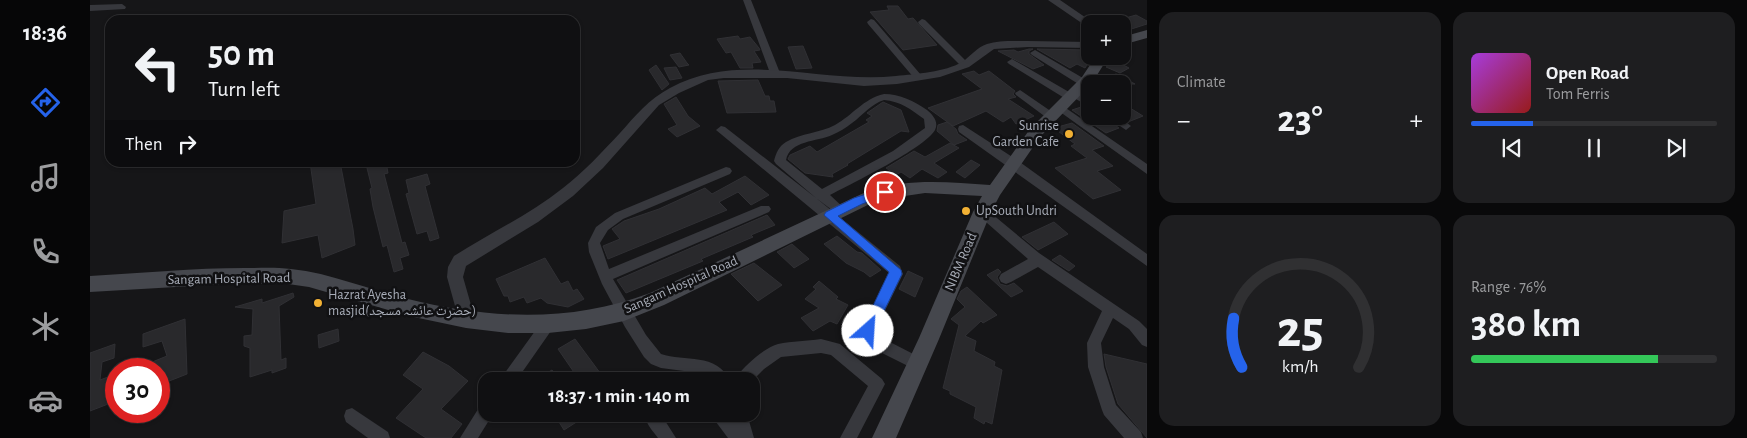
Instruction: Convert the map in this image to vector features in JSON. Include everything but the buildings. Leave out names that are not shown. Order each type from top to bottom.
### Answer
[{"type":"main road","points":[[1131,38],[1147,34]]},
{"type":"main road","name":"NIBM Road","points":[[884,438],[918,364],[982,212],[994,191],[1035,133],[1070,98],[1096,65]]},
{"type":"main road","name":"Sangam Hospital Road","points":[[90,284],[228,276],[288,276],[309,279],[409,308],[466,319],[508,324],[548,324],[586,320],[624,312],[657,299],[866,198],[895,190],[926,187],[994,191]]},
{"type":"street","points":[[746,0],[775,73]]},
{"type":"street","points":[[1053,0],[1081,18]]},
{"type":"street","points":[[90,8],[122,7]]},
{"type":"street","points":[[871,22],[918,77]]},
{"type":"street","points":[[922,22],[965,65]]},
{"type":"street","points":[[466,319],[455,277],[456,267],[460,261],[533,218],[568,192],[598,165],[655,102],[682,87],[705,77],[724,74],[775,73],[864,82],[918,77],[965,65],[992,46],[1028,44],[1081,45]]},
{"type":"street","points":[[1035,53],[1070,98]]},
{"type":"street","points":[[1012,62],[1070,98]]},
{"type":"street","points":[[1042,68],[1070,98],[1147,170]]},
{"type":"street","points":[[1020,93],[1070,98],[1081,101]]},
{"type":"street","points":[[820,195],[898,152],[921,137],[929,129],[931,123],[929,117],[902,101],[884,98],[876,99],[858,110],[844,125],[817,138],[805,138],[784,148],[780,154],[780,161],[820,195],[895,270],[896,274],[868,331],[884,346],[918,364]]},
{"type":"street","points":[[963,129],[1013,163],[1147,261]]},
{"type":"street","points":[[721,130],[835,212]]},
{"type":"street","points":[[712,372],[699,365],[665,363],[654,359],[624,312],[605,276],[594,254],[594,244],[606,224],[633,209],[726,171]]},
{"type":"street","points":[[605,276],[765,209]]},
{"type":"street","points":[[982,212],[1038,260],[1134,326],[1147,340]]},
{"type":"street","points":[[1006,278],[1038,260]]},
{"type":"street","points":[[1110,309],[1094,343],[1096,367],[1110,410],[1135,438]]},
{"type":"street","points":[[514,372],[548,324]]},
{"type":"street","points":[[751,372],[767,357],[778,351],[821,346],[835,349],[877,384],[848,438]]},
{"type":"street","points":[[693,372],[699,365]]},
{"type":"street","points":[[352,416],[382,438]]},
{"type":"street","points":[[468,438],[479,422]]},
{"type":"street","points":[[656,422],[668,438]]},
{"type":"street","points":[[725,422],[739,438]]},
{"type":"street","points":[[741,422],[746,438]]},
{"type":"place","name":"Sunrise Garden Cafe","points":[[1069,134]]},
{"type":"place","name":"UpSouth Undri","points":[[966,211]]},
{"type":"place","name":"Hazrat Ayesha masjid(حضرت عائشہ مسجد)","points":[[318,303]]},
{"type":"route","points":[[868,331],[896,274],[895,270],[830,215],[858,201],[885,192]]}]
